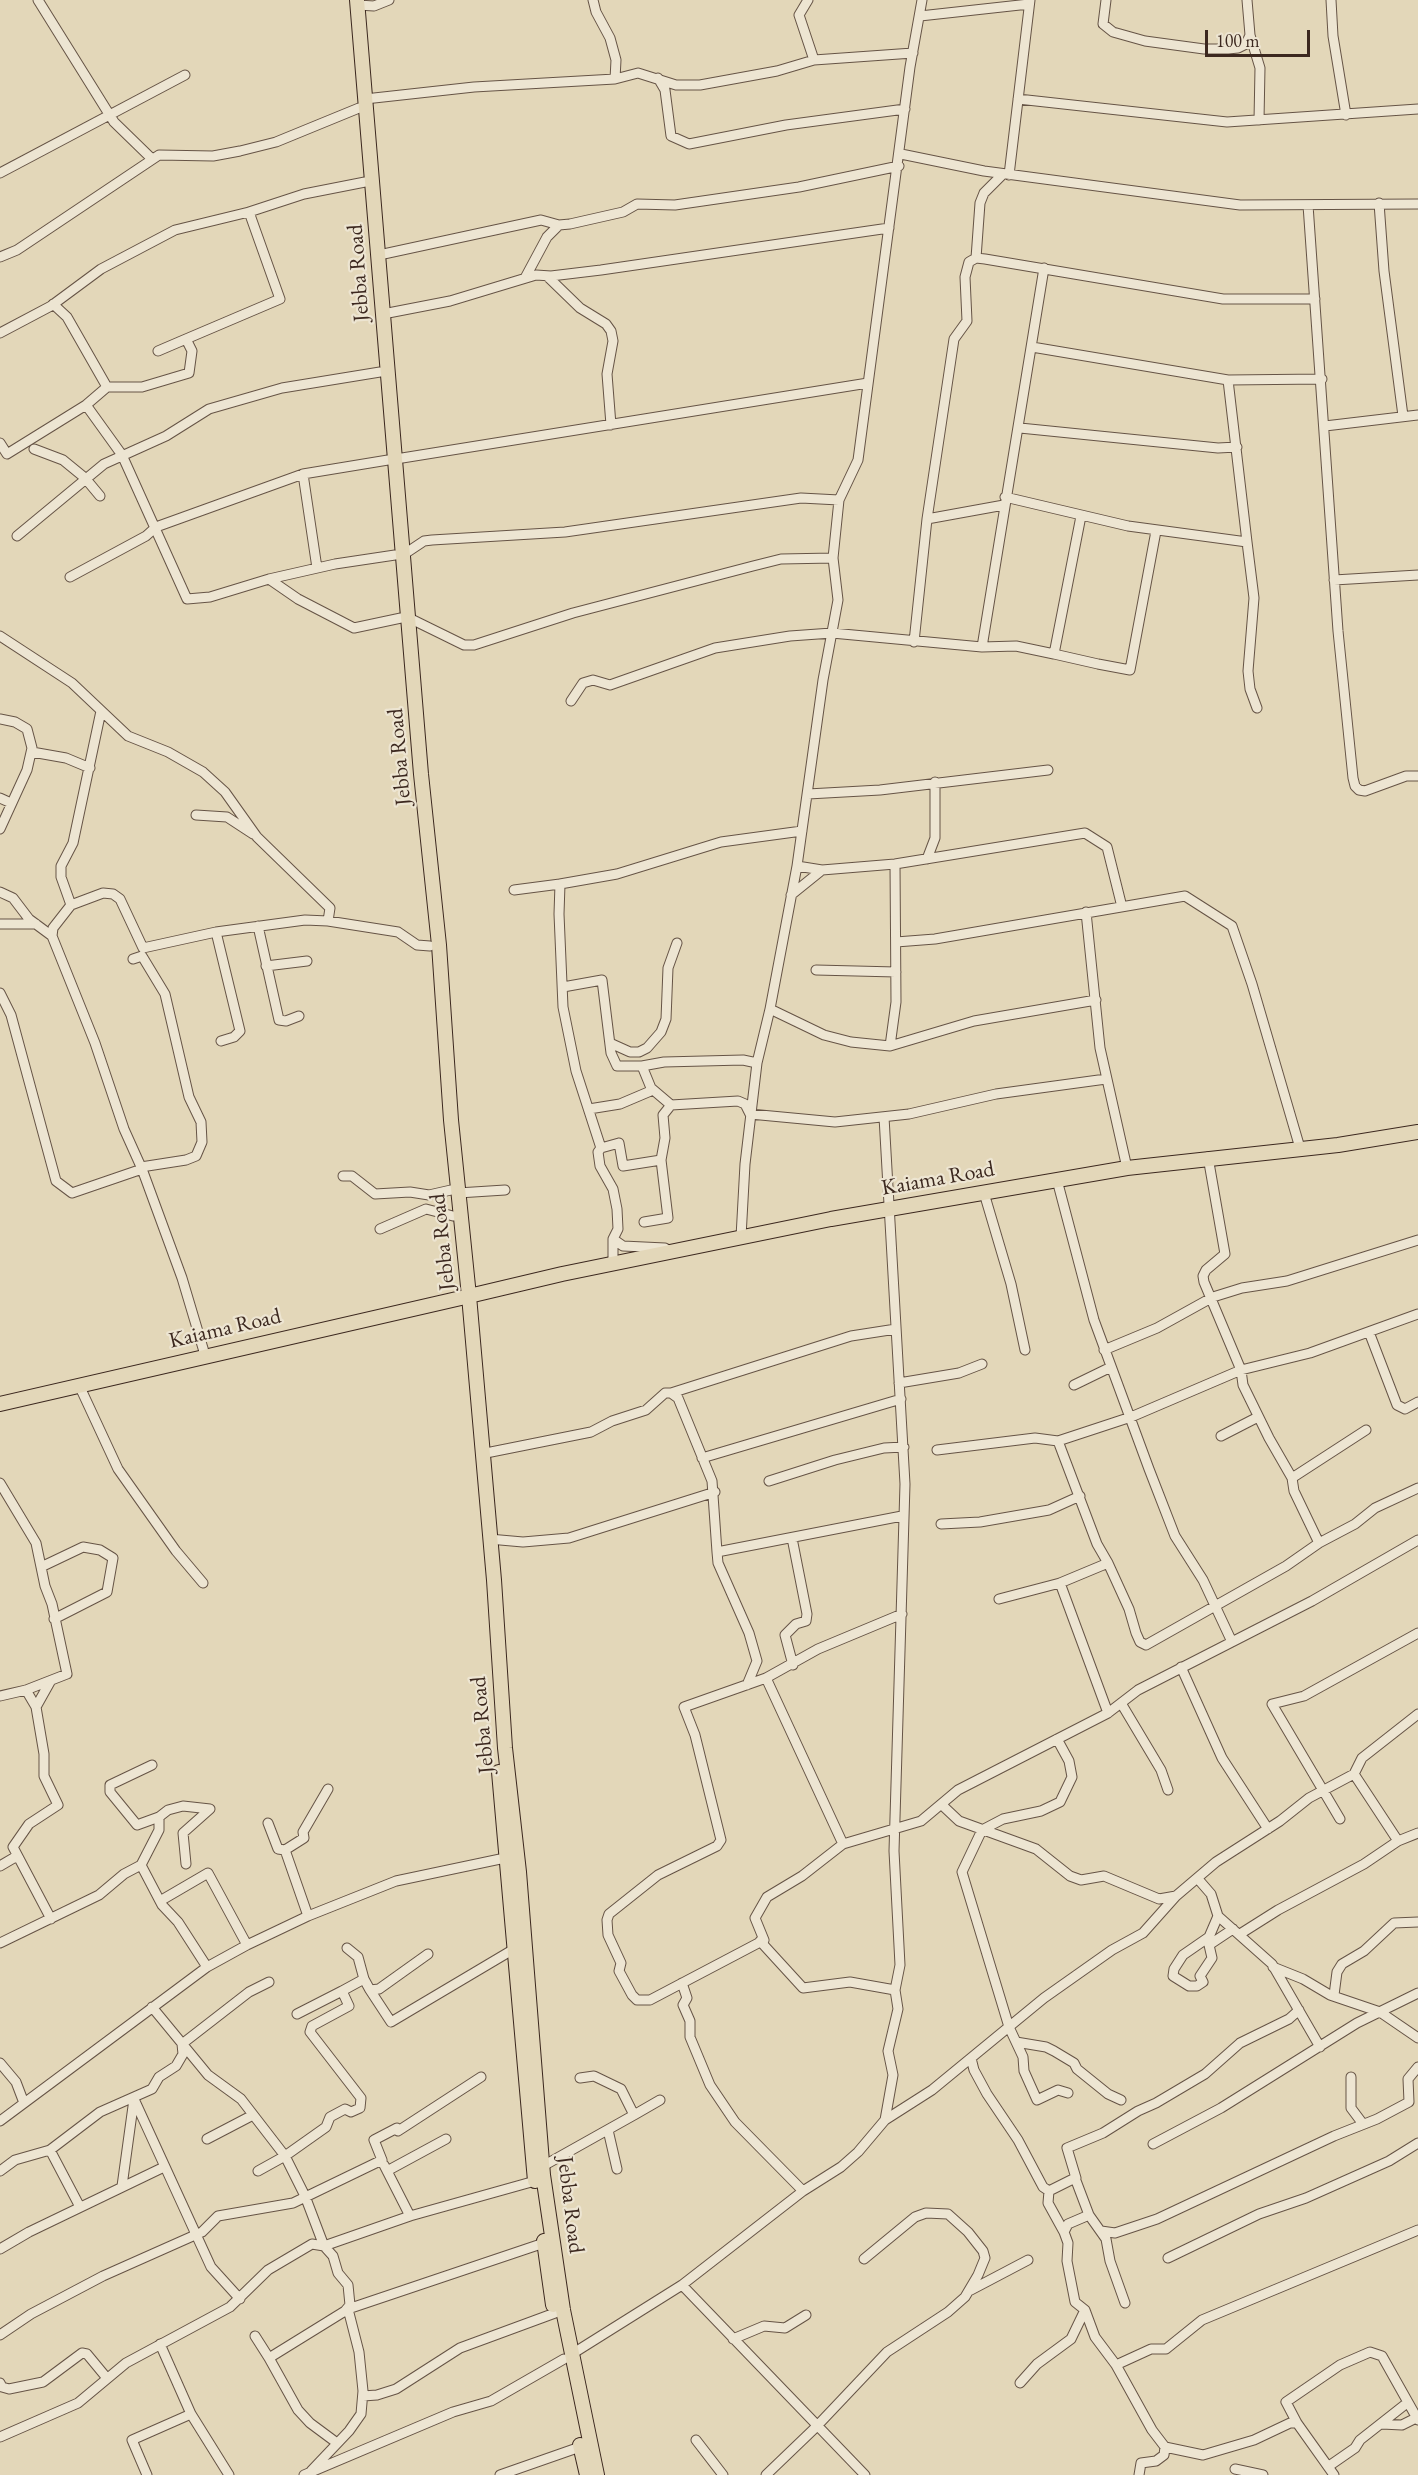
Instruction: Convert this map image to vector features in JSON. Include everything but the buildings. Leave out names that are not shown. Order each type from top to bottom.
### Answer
[{"type":"highway","name":"Jebba Road","points":[[355,2],[365,182],[380,372],[392,460]]},
{"type":"highway","name":"Jebba Road","points":[[362,103],[379,255],[399,555],[454,1192],[453,1216],[465,1297],[505,1858],[535,2181],[555,2313],[597,2475]]},
{"type":"highway","name":"Jebba Road","points":[[405,618],[430,946],[489,1539],[505,1748],[519,1872],[543,2166],[568,2356]]},
{"type":"highway","name":"Kaiama Road","points":[[0,1404],[205,1355],[741,1237],[1127,1168],[1208,1157],[1338,1145],[1418,1132]]},
{"type":"highway","points":[[568,2356],[580,2446],[587,2475]]},
{"type":"street","points":[[38,0],[110,116],[151,158]]},
{"type":"street","points":[[355,2],[374,6],[389,0]]},
{"type":"street","points":[[593,0],[596,12],[610,38],[616,60],[615,78]]},
{"type":"street","points":[[808,0],[799,15],[814,60]]},
{"type":"street","points":[[741,1237],[750,1114],[757,1063],[770,1009],[797,866],[823,680],[838,600],[833,558],[839,500],[858,460],[901,154],[905,109],[922,0]]},
{"type":"street","points":[[1106,0],[1104,20],[1106,28],[1145,41],[1204,49],[1228,49],[1246,44],[1250,35]]},
{"type":"street","points":[[1247,0],[1250,35],[1260,68],[1259,120]]},
{"type":"street","points":[[1331,0],[1333,36],[1346,115]]},
{"type":"street","points":[[914,642],[927,519],[954,339],[967,321],[965,269],[976,258],[980,203],[984,193],[1006,174],[1018,99],[1029,2],[920,16]]},
{"type":"street","points":[[0,257],[17,250],[151,158],[166,154],[213,156],[276,142],[362,103],[474,87],[615,78],[638,74],[676,85],[700,85],[777,71],[814,60],[913,53]]},
{"type":"street","points":[[0,173],[30,155],[110,116],[185,75]]},
{"type":"street","points":[[658,78],[668,99],[671,136],[689,144],[775,127],[905,109]]},
{"type":"street","points":[[1018,99],[1227,122],[1418,109]]},
{"type":"street","points":[[901,154],[1006,174],[1240,206],[1418,204]]},
{"type":"street","points":[[379,255],[541,220],[559,225],[623,212],[637,204],[675,205],[799,187],[899,166]]},
{"type":"street","points":[[0,333],[53,304],[101,269],[140,246],[175,230],[249,212],[304,195],[365,182]]},
{"type":"street","points":[[1379,203],[1384,272],[1403,416]]},
{"type":"street","points":[[1308,205],[1344,710],[1355,786],[1365,791],[1406,776],[1418,776]]},
{"type":"street","points":[[158,351],[280,300],[249,212]]},
{"type":"street","points":[[525,278],[547,237],[559,225]]},
{"type":"street","points":[[383,314],[450,302],[525,278],[889,228]]},
{"type":"street","points":[[976,258],[1223,299],[1315,299]]},
{"type":"street","points":[[982,646],[1005,501],[1020,428],[1044,268]]},
{"type":"street","points":[[547,276],[580,308],[606,324],[610,331],[613,341],[607,374],[611,425]]},
{"type":"street","points":[[53,304],[67,317],[107,387]]},
{"type":"street","points":[[0,443],[4,456],[86,405],[107,387],[142,387],[189,373],[192,351],[186,339]]},
{"type":"street","points":[[1032,347],[1228,380],[1322,379]]},
{"type":"street","points":[[17,536],[85,478],[122,455],[166,436],[208,409],[282,388],[380,372]]},
{"type":"street","points":[[1228,380],[1254,598],[1248,671],[1250,689],[1257,708]]},
{"type":"street","points":[[1230,396],[1245,380]]},
{"type":"street","points":[[70,577],[146,536],[156,527],[303,474],[868,383]]},
{"type":"street","points":[[86,405],[122,455],[187,598],[210,597],[269,579],[317,568],[399,555],[424,541],[565,532],[801,498],[839,500]]},
{"type":"street","points":[[1325,426],[1418,415]]},
{"type":"street","points":[[1020,428],[1218,448],[1237,447]]},
{"type":"street","points":[[34,449],[63,460],[85,478],[100,496]]},
{"type":"street","points":[[303,474],[317,568]]},
{"type":"street","points":[[927,519],[1005,501],[1155,531],[1247,542]]},
{"type":"street","points":[[1054,654],[1081,516]]},
{"type":"street","points":[[571,701],[583,683],[593,680],[610,685],[715,648],[790,636],[832,633],[914,642],[1016,646],[1130,670],[1155,531]]},
{"type":"street","points":[[269,579],[298,599],[354,628],[405,618],[464,645],[474,645],[573,613],[762,563],[800,558],[833,558]]},
{"type":"street","points":[[1334,580],[1418,575]]},
{"type":"street","points":[[0,636],[72,682],[128,736],[168,752],[203,772],[225,792],[257,837],[330,908],[328,921]]},
{"type":"street","points":[[72,905],[61,877],[61,866],[73,843],[101,711]]},
{"type":"street","points":[[0,719],[15,722],[27,729],[32,752],[27,770],[0,829]]},
{"type":"street","points":[[32,752],[66,758],[90,768]]},
{"type":"street","points":[[808,794],[880,790],[1048,770]]},
{"type":"street","points":[[927,859],[935,838],[935,782]]},
{"type":"street","points":[[0,798],[11,803]]},
{"type":"street","points":[[234,822],[237,810]]},
{"type":"street","points":[[196,815],[227,817],[257,837]]},
{"type":"street","points":[[514,890],[617,874],[721,842],[802,831]]},
{"type":"street","points":[[797,866],[822,870],[895,864],[1085,833],[1107,847],[1122,907]]},
{"type":"street","points":[[890,1046],[896,1002],[895,864]]},
{"type":"street","points":[[791,895],[822,870]]},
{"type":"street","points":[[560,884],[563,1007],[576,1071],[601,1148]]},
{"type":"street","points":[[0,892],[13,898],[29,919],[39,924],[52,936],[96,1043],[124,1129],[182,1278],[205,1355]]},
{"type":"street","points":[[52,936],[53,928],[72,905],[103,893],[113,894],[120,899],[143,948],[216,932],[305,920],[328,921],[398,932],[417,945],[430,946]]},
{"type":"street","points":[[896,942],[935,939],[1185,896],[1232,926],[1300,1148]]},
{"type":"street","points":[[1086,912],[1106,1079],[1127,1168]]},
{"type":"street","points":[[0,924],[39,924]]},
{"type":"street","points":[[258,926],[279,1020],[286,1021],[299,1016]]},
{"type":"street","points":[[216,932],[240,1031],[234,1037],[221,1041]]},
{"type":"street","points":[[610,1043],[630,1052],[639,1052],[655,1041],[666,1019],[668,968],[677,943]]},
{"type":"street","points":[[0,993],[11,1015],[56,1181],[72,1193],[141,1168],[186,1160],[196,1156],[202,1142],[201,1122],[189,1097],[165,994],[142,956],[134,959]]},
{"type":"street","points":[[267,966],[307,961]]},
{"type":"street","points":[[816,970],[896,972]]},
{"type":"street","points":[[563,987],[602,980],[610,1043],[617,1066],[743,1060],[757,1063]]},
{"type":"street","points":[[770,1009],[824,1035],[851,1042],[890,1046],[974,1021],[1096,1000]]},
{"type":"street","points":[[642,1066],[653,1090],[671,1104],[738,1101],[745,1104],[750,1114]]},
{"type":"street","points":[[750,1114],[835,1122],[909,1114],[996,1094],[1106,1079]]},
{"type":"street","points":[[589,1109],[620,1104],[653,1090]]},
{"type":"street","points":[[644,1222],[668,1218],[661,1160],[665,1138],[663,1115],[671,1104]]},
{"type":"street","points":[[884,1117],[903,1447],[902,1614],[895,1828],[900,1965],[895,1990],[898,2009],[888,2051],[893,2075],[885,2120]]},
{"type":"street","points":[[613,1264],[613,1239],[618,1229],[617,1209],[613,1189],[600,1166],[598,1152],[601,1148],[619,1143],[623,1166],[661,1160]]},
{"type":"street","points":[[1208,1157],[1225,1249],[1222,1258],[1203,1275],[1241,1370],[1243,1385],[1257,1417],[1292,1478],[1294,1491],[1319,1543]]},
{"type":"street","points":[[343,1176],[352,1176],[375,1194],[410,1192],[429,1195],[505,1190]]},
{"type":"street","points":[[1057,1180],[1104,1350],[1175,1536],[1203,1580],[1232,1642]]},
{"type":"street","points":[[984,1193],[1011,1284],[1025,1350]]},
{"type":"street","points":[[380,1229],[426,1209],[453,1216]]},
{"type":"street","points":[[613,1239],[623,1246],[665,1248],[672,1252]]},
{"type":"street","points":[[1104,1350],[1157,1328],[1213,1297],[1224,1296],[1242,1288],[1287,1281],[1418,1240]]},
{"type":"street","points":[[937,1450],[1035,1438],[1058,1441],[1131,1416],[1241,1370],[1310,1353],[1418,1314]]},
{"type":"street","points":[[481,1454],[591,1432],[612,1421],[646,1410],[665,1393],[851,1336],[896,1329]]},
{"type":"street","points":[[1369,1332],[1397,1405],[1405,1409],[1418,1402]]},
{"type":"street","points":[[899,1383],[959,1372],[982,1364]]},
{"type":"street","points":[[1074,1385],[1111,1367]]},
{"type":"street","points":[[79,1385],[118,1469],[176,1551],[203,1583]]},
{"type":"street","points":[[671,1393],[678,1398],[715,1492],[718,1563],[749,1633],[757,1661],[747,1685]]},
{"type":"street","points":[[702,1458],[900,1399]]},
{"type":"street","points":[[1221,1436],[1257,1417]]},
{"type":"street","points":[[1292,1478],[1366,1430]]},
{"type":"street","points":[[1058,1441],[1097,1544],[1108,1563],[1140,1642],[1146,1645],[1217,1607],[1319,1543],[1354,1524],[1375,1508],[1418,1488]]},
{"type":"street","points":[[769,1481],[835,1460],[884,1448],[903,1447]]},
{"type":"street","points":[[0,1483],[36,1543],[67,1674],[26,1690],[0,1696]]},
{"type":"street","points":[[489,1539],[523,1542],[569,1538],[715,1492]]},
{"type":"street","points":[[941,1524],[980,1522],[1049,1510],[1080,1496]]},
{"type":"street","points":[[717,1552],[902,1516]]},
{"type":"street","points":[[792,1538],[807,1614],[806,1621],[796,1624],[785,1635],[793,1665]]},
{"type":"street","points":[[902,1614],[818,1649],[766,1678],[684,1707],[695,1735],[721,1840],[717,1846],[658,1875],[611,1911],[607,1920],[608,1935],[621,1963],[619,1971],[632,1995],[638,2000],[650,2000],[764,1940],[755,1918],[767,1897],[802,1876],[843,1844],[921,1821],[958,1790],[1108,1713],[1138,1690],[1312,1601],[1418,1540]]},
{"type":"street","points":[[41,1568],[83,1547],[100,1550],[113,1558],[107,1593],[54,1619]]},
{"type":"street","points":[[999,1599],[1060,1583],[1108,1563]]},
{"type":"street","points":[[1060,1583],[1108,1713]]},
{"type":"street","points":[[1340,1819],[1272,1704],[1304,1695],[1418,1633]]},
{"type":"street","points":[[1182,1666],[1222,1758],[1268,1829]]},
{"type":"street","points":[[766,1678],[843,1844]]},
{"type":"street","points":[[36,1707],[50,1682]]},
{"type":"street","points":[[26,1690],[36,1707],[44,1754],[44,1776],[58,1805],[29,1824],[13,1847],[51,1919]]},
{"type":"street","points":[[1120,1703],[1161,1770],[1168,1790]]},
{"type":"street","points":[[307,2473],[453,2412],[491,2401],[682,2285],[803,2191],[841,2167],[858,2152],[885,2120],[916,2102],[1060,1986],[1143,1933],[1176,1896],[1222,1858],[1323,1791],[1354,1774],[1362,1758],[1418,1714]]},
{"type":"street","points":[[1057,1739],[1070,1761],[1072,1777],[1060,1802],[1041,1811],[1003,1820],[982,1830],[962,1872],[1009,2027],[1023,2057],[1024,2071],[1037,2100],[1058,2090],[1068,2093]]},
{"type":"street","points":[[152,1765],[110,1785],[110,1792],[137,1825],[159,1817],[168,1810],[183,1806],[210,1809],[183,1833],[186,1864]]},
{"type":"street","points":[[1354,1774],[1398,1841]]},
{"type":"street","points":[[268,1823],[278,1849],[285,1850],[304,1838],[303,1832],[328,1789]]},
{"type":"street","points":[[942,1805],[959,1821],[1036,1849],[1070,1876],[1081,1880],[1104,1876],[1159,1899],[1176,1896]]},
{"type":"street","points":[[0,1943],[99,1895],[124,1874],[141,1865],[159,1830],[159,1817]]},
{"type":"street","points":[[1218,1916],[1209,1937],[1183,1955],[1173,1976],[1189,1986],[1197,1986],[1203,1982],[1200,1976],[1212,1958],[1209,1945],[1364,1864],[1398,1841],[1418,1833]]},
{"type":"street","points":[[285,1850],[308,1916]]},
{"type":"street","points":[[0,1866],[17,1856]]},
{"type":"street","points":[[0,2121],[207,1967],[247,1945],[308,1916],[396,1881],[505,1858]]},
{"type":"street","points":[[141,1865],[160,1901],[178,1922],[207,1967]]},
{"type":"street","points":[[160,1901],[208,1873],[247,1945]]},
{"type":"street","points":[[1198,1879],[1211,1894],[1218,1916],[1273,1966],[1320,2047]]},
{"type":"street","points":[[1334,1995],[1336,1972],[1342,1964],[1364,1951],[1394,1923],[1418,1922]]},
{"type":"street","points":[[760,1941],[797,1984],[807,1990],[832,1982],[850,1982],[895,1990]]},
{"type":"street","points":[[347,1948],[358,1957],[364,1979],[391,2022],[514,1949]]},
{"type":"street","points":[[370,1990],[379,1989],[428,1954]]},
{"type":"street","points":[[1273,1966],[1334,1995],[1380,2012],[1418,2038]]},
{"type":"street","points":[[297,2014],[364,1979]]},
{"type":"street","points":[[182,2044],[249,1992],[269,1982]]},
{"type":"street","points":[[682,1983],[687,1998],[683,2005],[690,2021],[690,2037],[710,2085],[735,2122],[803,2191]]},
{"type":"street","points":[[258,2171],[285,2156],[326,2127],[330,2117],[345,2109],[351,2112],[360,2108],[361,2098],[310,2032],[312,2026],[349,2006],[342,1991]]},
{"type":"street","points":[[1153,2144],[1221,2108],[1320,2047],[1418,1993]]},
{"type":"street","points":[[152,2007],[208,2075],[241,2098],[285,2156],[305,2196],[324,2246],[333,2256],[339,2273],[348,2285],[348,2309],[359,2352],[363,2396],[361,2414],[337,2443],[307,2473]]},
{"type":"street","points":[[1125,2303],[1110,2261],[1106,2239],[1089,2215],[1067,2148],[1103,2133],[1138,2111],[1156,2103],[1204,2074],[1240,2043],[1289,2019],[1299,2010]]},
{"type":"street","points":[[1016,2042],[1046,2047],[1054,2051],[1074,2063],[1077,2069],[1108,2094],[1121,2100]]},
{"type":"street","points":[[0,2171],[15,2160],[50,2150],[100,2112],[134,2099],[152,2089],[159,2077],[176,2066],[183,2054],[182,2044]]},
{"type":"street","points":[[971,2058],[974,2070],[987,2094],[1018,2140],[1043,2187],[1049,2191]]},
{"type":"street","points":[[0,2063],[15,2082],[24,2103]]},
{"type":"street","points":[[1101,2231],[1115,2233],[1157,2219],[1409,2102],[1408,2079],[1418,2067]]},
{"type":"street","points":[[580,2078],[594,2076],[621,2089],[634,2115]]},
{"type":"street","points":[[410,2216],[374,2140],[396,2128],[398,2131],[481,2077]]},
{"type":"street","points":[[1351,2077],[1351,2108],[1363,2124]]},
{"type":"street","points":[[134,2099],[211,2267],[240,2298]]},
{"type":"street","points":[[122,2186],[134,2099]]},
{"type":"street","points":[[543,2166],[660,2100]]},
{"type":"street","points":[[207,2139],[253,2115]]},
{"type":"street","points":[[608,2130],[617,2169]]},
{"type":"street","points":[[387,2170],[446,2139]]},
{"type":"street","points":[[1168,2258],[1259,2214],[1306,2198],[1389,2161],[1418,2144]]},
{"type":"street","points":[[50,2150],[80,2207]]},
{"type":"street","points":[[0,2334],[31,2314],[103,2276],[196,2235],[218,2216],[293,2203],[382,2160]]},
{"type":"street","points":[[0,2249],[164,2167]]},
{"type":"street","points":[[1049,2191],[1062,2182],[1076,2178]]},
{"type":"street","points":[[0,2437],[78,2403],[106,2377],[160,2344],[216,2316],[240,2298],[268,2270],[312,2244],[324,2246],[410,2216],[535,2181]]},
{"type":"street","points":[[1049,2191],[1048,2203],[1068,2243],[1067,2261],[1075,2302],[1085,2310],[1095,2337],[1116,2365],[1152,2430],[1165,2447],[1203,2455],[1254,2440],[1297,2423]]},
{"type":"street","points":[[766,2475],[816,2427],[887,2352],[948,2312],[968,2291],[985,2258],[983,2250],[968,2232],[948,2214],[926,2213],[915,2217],[864,2259]]},
{"type":"street","points":[[1064,2232],[1068,2224],[1089,2215]]},
{"type":"street","points":[[1116,2365],[1151,2349],[1166,2349],[1202,2320],[1418,2230]]},
{"type":"street","points":[[269,2358],[348,2309],[544,2243]]},
{"type":"street","points":[[968,2291],[1028,2260]]},
{"type":"street","points":[[682,2285],[816,2427],[865,2475]]},
{"type":"street","points":[[1020,2383],[1037,2364],[1071,2339],[1085,2310]]},
{"type":"street","points":[[363,2396],[377,2395],[396,2389],[460,2348],[555,2313]]},
{"type":"street","points":[[733,2339],[758,2328],[785,2328],[806,2315]]},
{"type":"street","points":[[255,2336],[298,2410],[310,2423],[337,2443]]},
{"type":"street","points":[[160,2344],[191,2414],[229,2475]]},
{"type":"street","points":[[1382,2424],[1402,2425],[1417,2419],[1382,2356],[1370,2352],[1340,2365],[1286,2402],[1297,2423],[1332,2472],[1360,2440],[1407,2403]]},
{"type":"street","points":[[0,2383],[2,2387],[9,2389],[43,2382],[82,2353],[87,2354],[106,2377]]},
{"type":"street","points":[[147,2475],[132,2440],[191,2414]]},
{"type":"street","points":[[696,2440],[723,2475]]},
{"type":"street","points":[[501,2475],[580,2446]]},
{"type":"street","points":[[1139,2475],[1141,2463],[1156,2461],[1164,2455],[1165,2447]]},
{"type":"street","points":[[1235,2469],[1263,2475]]}]
